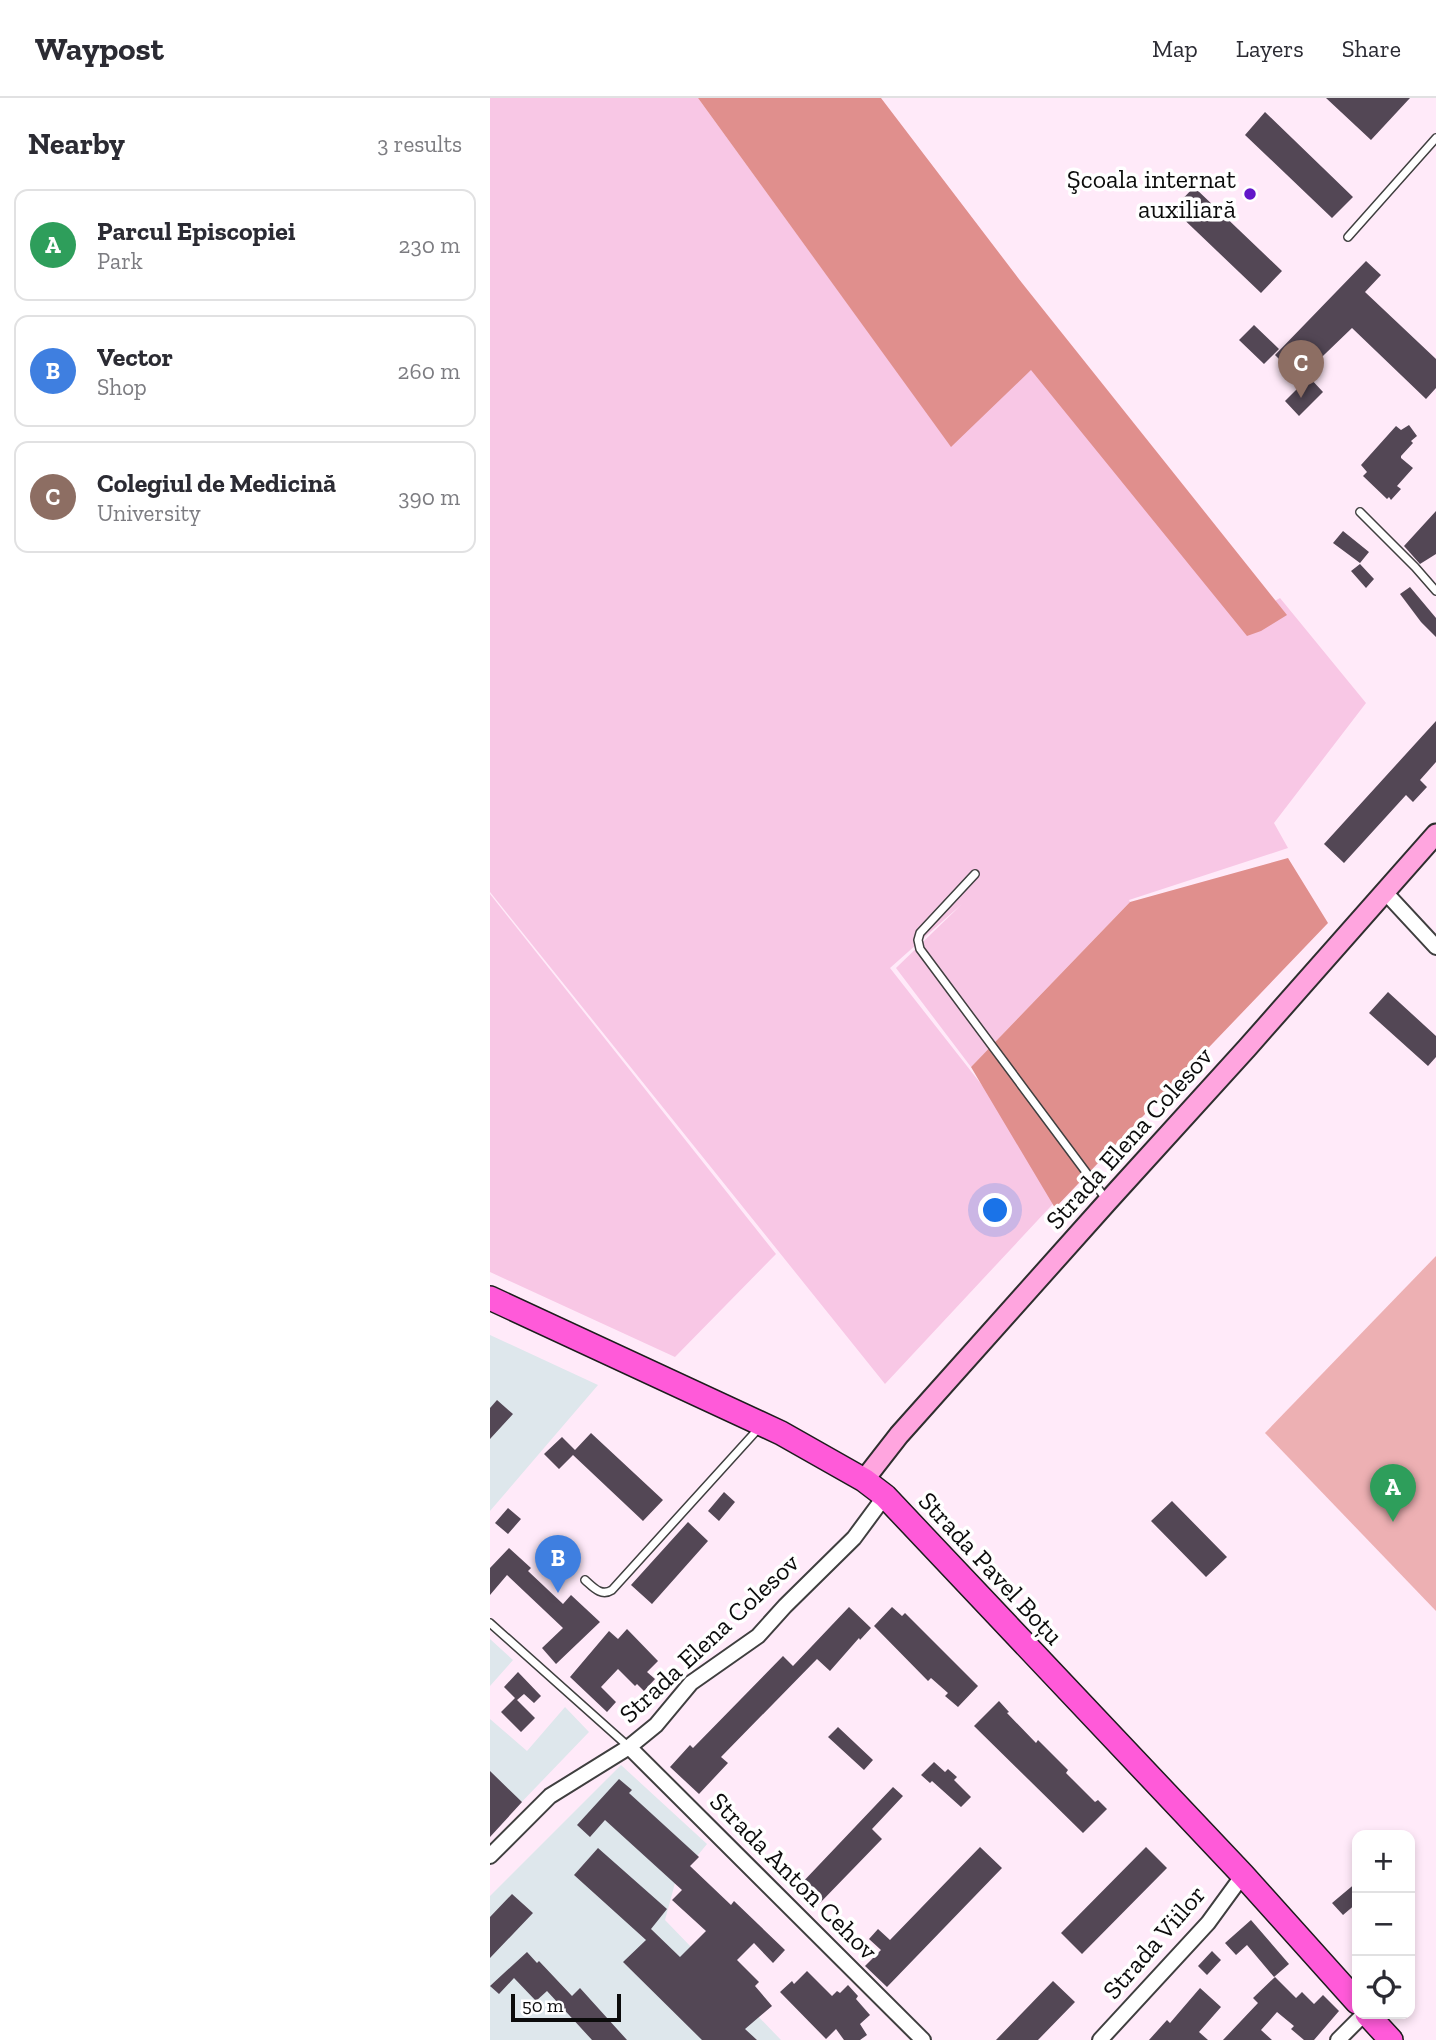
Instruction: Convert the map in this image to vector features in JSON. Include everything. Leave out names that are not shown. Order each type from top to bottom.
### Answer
[{"type":"main road","name":"Strada Pavel Boțu","points":[[490,1298],[762,1424],[864,1480],[885,1496],[1243,1875],[1352,1997]]},
{"type":"main road","points":[[1370,2019],[1391,2040]]},
{"type":"street","name":"Strada Elena Colesov","points":[[864,1480],[899,1435],[1436,834]]},
{"type":"street","points":[[1384,892],[1436,947]]},
{"type":"street","name":"Strada Elena Colesov","points":[[490,1856],[550,1796],[629,1747],[656,1725],[691,1683],[758,1636],[854,1538],[885,1496]]},
{"type":"street","name":"Strada Anton Cehov","points":[[629,1747],[923,2040]]},
{"type":"street","name":"Strada Viilor","points":[[1100,2040],[1208,1923],[1243,1875]]},
{"type":"street","points":[[1338,2040],[1360,2019]]},
{"type":"lane","points":[[1348,237],[1436,138]]},
{"type":"lane","points":[[1360,512],[1415,566],[1436,591]]},
{"type":"lane","points":[[975,874],[920,933],[920,949],[1108,1200]]},
{"type":"lane","points":[[585,1580],[600,1592],[612,1590],[762,1424]]},
{"type":"lane","points":[[490,1623],[629,1747]]},
{"type":"shaded area","points":[[490,98],[698,98],[951,446],[1018,351],[1238,622],[1280,598],[1366,703],[1274,823],[1288,848],[1129,900],[1130,902],[971,1067],[896,968],[962,904],[890,968],[1065,1191],[885,1384],[490,892]]},
{"type":"shaded area","points":[[698,98],[881,98],[1022,283],[1287,615],[1247,636],[1031,370],[951,447]]},
{"type":"shaded area","points":[[1288,858],[1328,923],[1055,1208],[971,1067],[1130,902]]},
{"type":"shaded area","points":[[490,894],[776,1254],[675,1357],[490,1272]]},
{"type":"shaded area","points":[[1436,1256],[1436,1611],[1265,1433]]},
{"type":"shaded area","points":[[490,1335],[598,1385],[490,1511]]},
{"type":"shaded area","points":[[490,1639],[513,1660],[490,1686]]},
{"type":"shaded area","points":[[565,1707],[589,1732],[490,1835],[490,1719],[527,1751]]},
{"type":"shaded area","points":[[621,1765],[707,1844],[675,1883],[665,1920],[781,2040],[490,2040],[490,1896]]},
{"type":"building","points":[[1326,98],[1410,98],[1371,140]]},
{"type":"building","points":[[1265,112],[1353,197],[1332,218],[1245,135]]},
{"type":"building","points":[[1194,187],[1282,271],[1261,293],[1173,209]]},
{"type":"building","points":[[1366,261],[1381,275],[1365,292],[1436,359],[1436,388],[1426,399],[1352,328],[1299,379],[1275,355]]},
{"type":"building","points":[[1254,325],[1279,349],[1264,364],[1239,340]]},
{"type":"building","points":[[1309,377],[1323,392],[1299,416],[1285,401]]},
{"type":"building","points":[[1409,425],[1417,436],[1401,458],[1413,468],[1397,486],[1401,489],[1391,500],[1389,497],[1387,499],[1363,476],[1367,472],[1361,465],[1396,426],[1401,430]]},
{"type":"building","points":[[1436,511],[1436,554],[1420,564],[1404,546]]},
{"type":"building","points":[[1343,531],[1369,552],[1360,563],[1333,543]]},
{"type":"building","points":[[1360,564],[1374,579],[1366,588],[1351,571]]},
{"type":"building","points":[[1410,587],[1436,618],[1436,637],[1400,594]]},
{"type":"building","points":[[1436,721],[1436,762],[1420,780],[1427,787],[1413,802],[1406,795],[1344,863],[1324,844]]},
{"type":"building","points":[[1388,992],[1436,1036],[1436,1057],[1428,1066],[1369,1013]]},
{"type":"building","points":[[497,1400],[513,1414],[490,1439],[490,1408]]},
{"type":"building","points":[[591,1433],[663,1500],[643,1521],[573,1455],[559,1469],[544,1454],[562,1437],[575,1450]]},
{"type":"building","points":[[724,1492],[735,1502],[719,1521],[708,1511]]},
{"type":"building","points":[[1172,1501],[1227,1557],[1206,1577],[1151,1521]]},
{"type":"building","points":[[508,1508],[521,1519],[508,1534],[495,1523]]},
{"type":"building","points":[[688,1522],[708,1541],[652,1604],[631,1585]]},
{"type":"building","points":[[509,1548],[531,1568],[528,1571],[563,1604],[571,1595],[600,1622],[556,1664],[542,1648],[563,1628],[507,1575],[490,1595],[490,1568]]},
{"type":"building","points":[[849,1607],[871,1628],[830,1671],[817,1659],[721,1757],[728,1763],[699,1794],[670,1767],[690,1745],[693,1748],[783,1656],[793,1666]]},
{"type":"building","points":[[892,1607],[902,1616],[905,1613],[978,1686],[958,1707],[945,1696],[948,1693],[931,1678],[928,1681],[874,1626]]},
{"type":"building","points":[[627,1629],[658,1661],[647,1672],[655,1679],[644,1691],[618,1669],[601,1687],[616,1702],[607,1712],[570,1677],[609,1631],[618,1639]]},
{"type":"building","points":[[518,1672],[541,1696],[534,1703],[524,1694],[517,1700],[535,1718],[521,1732],[501,1712],[515,1698],[504,1687]]},
{"type":"building","points":[[999,1701],[1036,1743],[1038,1740],[1068,1770],[1066,1773],[1095,1802],[1098,1800],[1107,1809],[1083,1833],[974,1726]]},
{"type":"building","points":[[838,1727],[873,1760],[864,1770],[828,1737]]},
{"type":"building","points":[[934,1762],[945,1772],[948,1769],[957,1777],[954,1780],[971,1797],[961,1807],[932,1781],[930,1783],[921,1775]]},
{"type":"building","points":[[490,1771],[522,1802],[490,1837]]},
{"type":"building","points":[[619,1779],[632,1790],[629,1793],[699,1857],[690,1866],[731,1905],[734,1901],[785,1950],[773,1963],[754,1943],[737,1960],[759,1982],[755,1986],[772,2006],[745,2029],[757,2040],[702,2040],[623,1962],[646,1940],[574,1875],[598,1848],[667,1909],[651,1929],[680,1957],[706,1931],[672,1900],[682,1890],[605,1820],[590,1837],[577,1825]]},
{"type":"building","points":[[893,1787],[903,1796],[872,1829],[882,1839],[818,1905],[799,1886]]},
{"type":"building","points":[[980,1847],[1002,1868],[887,1987],[865,1966],[881,1950],[869,1939],[878,1929],[890,1940]]},
{"type":"building","points":[[1146,1847],[1167,1868],[1082,1954],[1061,1933]]},
{"type":"building","points":[[1352,1886],[1352,1907],[1343,1915],[1332,1903]]},
{"type":"building","points":[[512,1894],[533,1913],[490,1958],[490,1917]]},
{"type":"building","points":[[1251,1920],[1289,1964],[1274,1977],[1247,1945],[1236,1955],[1225,1943]]},
{"type":"building","points":[[1212,1951],[1221,1960],[1207,1975],[1198,1966]]},
{"type":"building","points":[[527,1952],[572,1996],[580,1988],[627,2040],[592,2040],[547,1991],[536,2001],[514,1978],[499,1994],[490,1986]]},
{"type":"building","points":[[807,1971],[832,1996],[848,1985],[870,2015],[860,2024],[867,2035],[860,2040],[844,2040],[836,2029],[826,2039],[780,1992],[792,1981],[794,1984]]},
{"type":"building","points":[[1275,1977],[1296,1998],[1302,1992],[1314,2004],[1323,1995],[1339,2011],[1314,2040],[1304,2040],[1291,2029],[1294,2026],[1277,2012],[1261,2030],[1272,2040],[1223,2040],[1258,2003],[1253,1998]]},
{"type":"building","points":[[1053,1981],[1075,2002],[1038,2040],[996,2040]]},
{"type":"building","points":[[1200,1988],[1221,2007],[1199,2032],[1208,2040],[1149,2040],[1167,2020],[1170,2023]]},
{"type":"place","name":"Şcoala internat auxiliară","points":[[1250,194]]},
{"type":"place","name":"Colegiul de Medicină","points":[[1301,398]]},
{"type":"place","name":"Parcul Episcopiei","points":[[1393,1522]]},
{"type":"place","name":"Vector","points":[[558,1593]]}]
